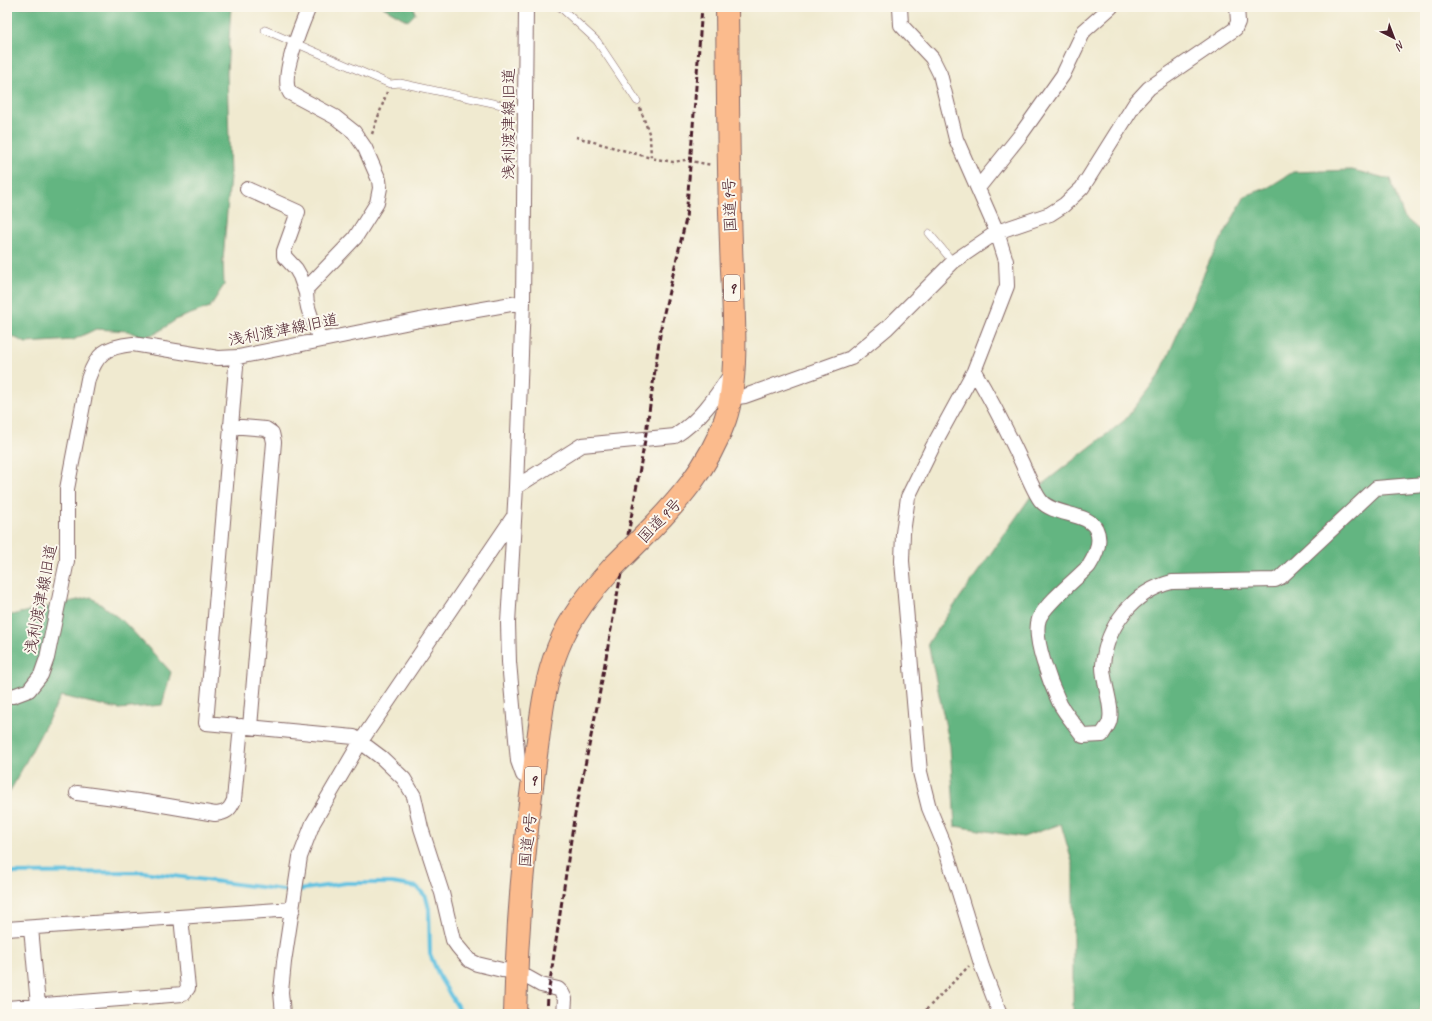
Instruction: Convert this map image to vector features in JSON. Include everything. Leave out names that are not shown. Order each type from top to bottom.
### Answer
[{"type":"highway","name":"国道9号","points":[[516,1014],[516,971],[522,889],[533,780],[548,682],[558,648],[565,632],[586,598],[614,566],[686,492],[710,455],[726,418],[733,371],[727,7]]},
{"type":"street","points":[[306,294],[313,280],[325,270],[355,238],[377,203],[380,188],[379,180],[365,148],[354,132],[335,117],[290,93],[288,89],[287,82],[294,44],[309,7]]},
{"type":"street","name":"浅利渡津線旧道","points":[[7,695],[13,696],[29,690],[41,675],[47,658],[67,561],[67,489],[88,379],[98,357],[110,348],[133,344],[218,358],[238,356],[494,306],[523,302],[526,7]]},
{"type":"street","points":[[900,7],[901,25],[932,58],[940,74],[956,139],[997,232],[1008,273],[1007,286],[974,371],[932,448],[908,497],[903,533],[902,561],[920,772],[929,808],[944,844],[979,956],[1000,1014]]},
{"type":"street","points":[[978,188],[1019,136],[1063,75],[1084,32],[1111,7]]},
{"type":"street","points":[[730,398],[745,396],[851,358],[887,328],[953,262],[997,232],[1050,214],[1075,196],[1136,102],[1148,88],[1235,29],[1238,22],[1237,7]]},
{"type":"street","points":[[247,189],[298,212],[284,251],[284,256],[296,269],[306,294],[320,340]]},
{"type":"street","points":[[523,302],[516,487],[508,623],[509,662],[518,760],[523,775],[533,780]]},
{"type":"street","points":[[236,367],[206,723],[354,737],[361,741],[398,773],[414,796],[421,828],[442,893],[453,940],[458,947],[469,960],[477,964],[502,970],[516,971],[540,985],[554,987],[562,993],[564,999],[564,1014]]},
{"type":"street","points":[[516,487],[582,445],[675,436],[685,430],[708,408],[733,371]]},
{"type":"street","points":[[974,371],[993,403],[1041,501],[1065,514],[1083,518],[1092,522],[1097,531],[1099,545],[1089,566],[1045,609],[1039,619],[1037,635],[1038,646],[1061,704],[1083,736],[1102,735],[1110,719],[1103,666],[1109,638],[1119,618],[1136,599],[1157,586],[1172,582],[1275,580],[1281,578],[1376,488],[1425,484]]},
{"type":"street","points":[[77,793],[145,802],[215,814],[222,814],[229,810],[234,800],[245,726],[274,442],[272,433],[266,429],[230,426]]},
{"type":"street","points":[[283,1014],[281,992],[284,962],[300,857],[313,823],[361,741],[514,516]]},
{"type":"street","points":[[7,929],[293,909]]},
{"type":"street","points":[[7,1008],[183,994],[188,988],[181,917]]},
{"type":"street","points":[[31,928],[38,1006]]},
{"type":"lane","points":[[560,7],[596,41],[637,100]]},
{"type":"lane","points":[[265,30],[294,44],[390,84],[400,84],[526,110]]},
{"type":"lane","points":[[929,233],[953,262]]},
{"type":"path","points":[[365,148],[371,139],[390,84]]},
{"type":"path","points":[[637,100],[650,136],[651,158]]},
{"type":"path","points":[[576,137],[651,158],[673,162],[685,160],[716,166]]},
{"type":"path","points":[[922,1014],[979,956]]},
{"type":"green space","points":[[7,7],[231,7],[227,73],[230,176],[223,260],[224,285],[210,307],[177,319],[155,334],[141,337],[128,331],[96,329],[73,340],[26,343],[7,334]]},
{"type":"green space","points":[[383,7],[414,7],[415,14],[408,21]]},
{"type":"green space","points":[[1352,170],[1390,179],[1404,217],[1425,235],[1425,992],[1419,1014],[1073,1014],[1073,865],[1061,824],[1023,837],[955,826],[950,746],[928,643],[1036,489],[1125,420],[1160,374],[1210,260],[1245,196],[1269,187],[1293,172]]},
{"type":"green space","points":[[91,597],[124,622],[171,672],[162,705],[119,709],[61,696],[7,797],[7,616]]},
{"type":"waterway","points":[[7,873],[143,872],[291,891]]},
{"type":"waterway","points":[[298,890],[346,883],[392,883],[417,887],[426,897],[429,909],[430,954],[440,978],[462,1014]]},
{"type":"railway","points":[[547,1014],[548,995],[574,819],[598,702],[645,440],[662,321],[686,219],[702,7]]}]
